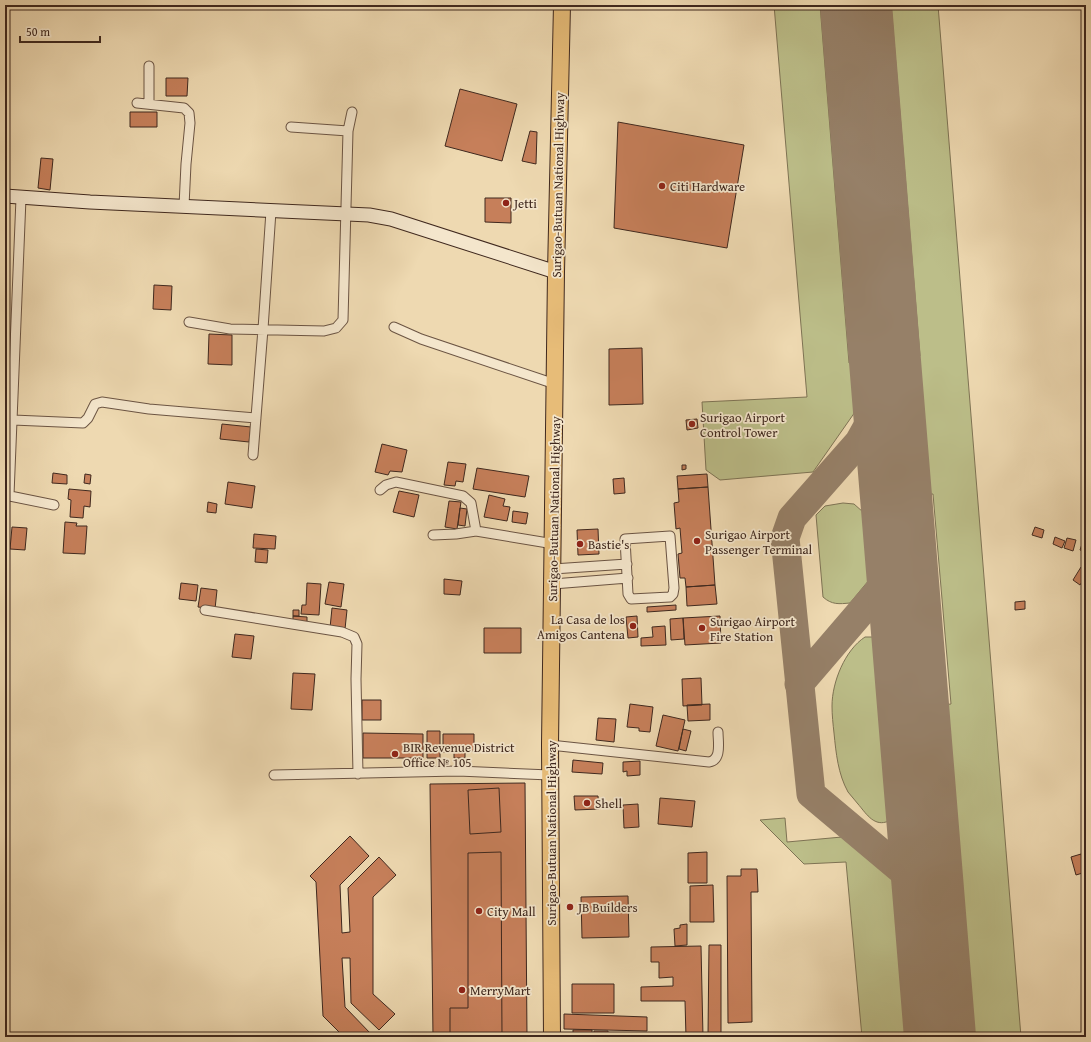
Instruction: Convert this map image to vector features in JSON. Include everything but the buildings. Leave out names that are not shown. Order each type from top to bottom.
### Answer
[{"type":"highway","name":"Surigao-Butuan National Highway","points":[[552,1037],[550,745],[554,544],[556,272],[562,5]]},
{"type":"street","points":[[149,66],[149,104]]},
{"type":"street","points":[[137,104],[184,108],[189,113],[190,123],[184,206]]},
{"type":"street","points":[[190,322],[230,329],[324,331],[336,328],[343,320],[348,131],[352,112]]},
{"type":"street","points":[[291,127],[348,131]]},
{"type":"street","points":[[5,196],[90,202],[369,215],[390,219],[556,272]]},
{"type":"street","points":[[21,198],[10,351],[13,420],[7,495],[54,505]]},
{"type":"street","points":[[253,455],[264,329],[271,211]]},
{"type":"street","points":[[394,328],[435,344],[555,384]]},
{"type":"street","points":[[13,420],[84,423],[95,404],[102,402],[149,409],[256,418]]},
{"type":"street","points":[[380,490],[386,485],[396,482],[463,496],[471,503],[476,531]]},
{"type":"street","points":[[432,535],[476,531],[554,544]]},
{"type":"street","points":[[670,536],[674,588],[673,594],[670,597],[632,599],[628,594],[627,564],[625,539],[670,536]]},
{"type":"street","points":[[553,577],[627,564]]},
{"type":"street","points":[[553,577],[628,578]]},
{"type":"street","points":[[205,610],[342,632],[354,637],[357,644],[356,680],[358,774]]},
{"type":"street","points":[[550,745],[709,762],[717,756],[718,732]]},
{"type":"street","points":[[274,775],[458,771],[550,775]]},
{"type":"green space","points":[[774,5],[820,5],[849,363],[860,363],[862,382],[853,384],[855,412],[813,472],[720,480],[706,470],[702,402],[807,397]]},
{"type":"green space","points":[[891,5],[938,5],[1021,1037],[970,1037],[943,705],[951,704],[933,494],[921,495],[910,357],[920,356]]},
{"type":"green space","points":[[843,503],[854,504],[863,512],[869,580],[850,603],[839,604],[833,603],[823,597],[816,515],[825,506]]},
{"type":"green space","points":[[865,637],[874,637],[880,709],[887,708],[895,812],[891,820],[881,823],[870,818],[848,792],[838,763],[833,720],[832,706],[834,687],[837,677],[851,650]]},
{"type":"green space","points":[[785,818],[787,842],[842,837],[903,888],[915,1037],[862,1037],[846,862],[804,864],[760,820]]},
{"type":"taxiway","points":[[887,383],[878,408],[859,442],[792,518],[785,538],[811,794],[929,893]]},
{"type":"taxiway","points":[[799,684],[902,564]]},
{"type":"runway","points":[[856,5],[940,1037]]},
{"type":"place","name":"Citi Hardware","points":[[662,186]]},
{"type":"place","name":"Jetti","points":[[506,203]]},
{"type":"place","name":"Surigao Airport Control Tower","points":[[692,424]]},
{"type":"place","name":"Surigao Airport Passenger Terminal","points":[[697,541]]},
{"type":"place","name":"Bastie's","points":[[580,544]]},
{"type":"place","name":"La Casa de los Amigos Cantena","points":[[633,626]]},
{"type":"place","name":"Surigao Airport Fire Station","points":[[702,628]]},
{"type":"place","name":"BIR Revenue District Office № 105","points":[[395,754]]},
{"type":"place","name":"Shell","points":[[587,803]]},
{"type":"place","name":"JB Builders","points":[[570,907]]},
{"type":"place","name":"City Mall","points":[[479,911]]},
{"type":"place","name":"MerryMart","points":[[462,990]]}]
